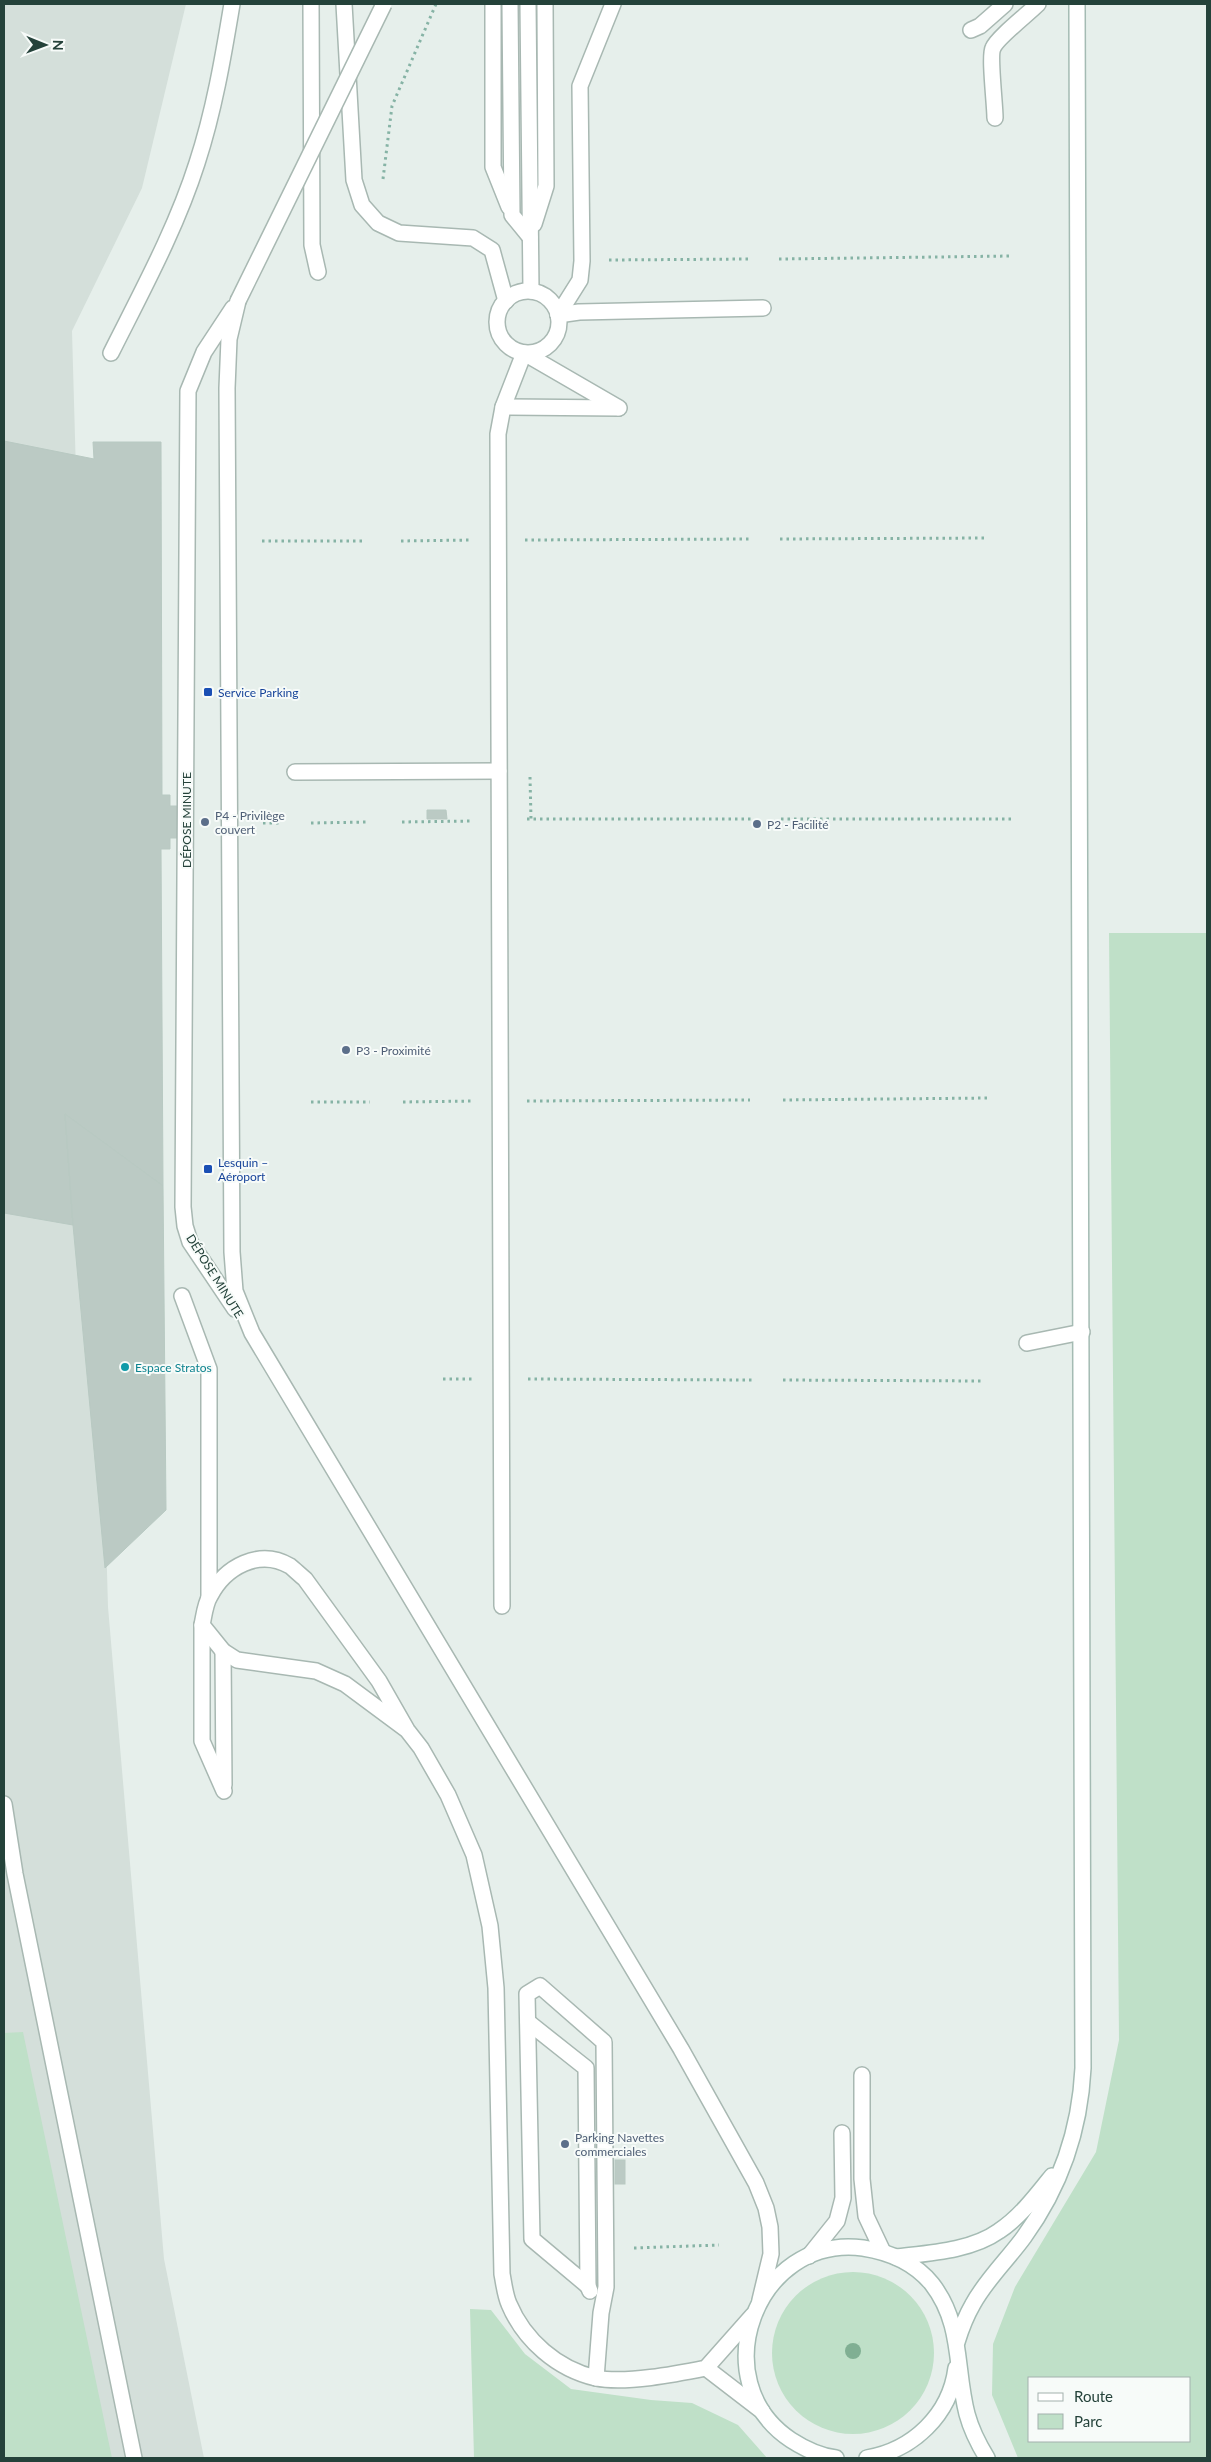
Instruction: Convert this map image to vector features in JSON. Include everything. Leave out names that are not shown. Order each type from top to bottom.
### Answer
[{"type":"street","points":[[111,353],[160,256],[197,164],[218,85],[232,4]]},
{"type":"street","points":[[310,4],[312,246],[318,272]]},
{"type":"street","points":[[344,4],[354,180],[362,205],[378,223],[399,233],[473,238],[492,250],[506,301]]},
{"type":"street","points":[[384,4],[238,301],[229,339],[227,388],[232,1252],[235,1291],[252,1333],[527,1795],[681,2049],[756,2182],[766,2208],[770,2227],[771,2254],[760,2300]]},
{"type":"street","points":[[493,4],[493,167],[512,215],[530,237]]},
{"type":"street","points":[[510,4],[512,215]]},
{"type":"street","points":[[528,4],[531,291]]},
{"type":"street","points":[[530,237],[546,186],[545,4]]},
{"type":"street","points":[[524,353],[543,349],[551,343],[557,334],[558,315],[580,280],[582,260],[580,86],[613,4]]},
{"type":"street","points":[[971,30],[980,26],[1006,4]]},
{"type":"street","points":[[995,118],[995,84],[991,57],[994,46],[1038,4]]},
{"type":"street","points":[[956,2342],[974,2301],[1026,2235],[1044,2205],[1067,2157],[1076,2130],[1082,2101],[1078,4]]},
{"type":"street","points":[[502,407],[619,408],[507,344],[498,328],[500,309],[506,301],[520,292],[531,291],[544,295],[550,300],[558,315]]},
{"type":"street","name":"DÉPOSE MINUTE","points":[[238,301],[204,352],[188,391],[183,1207],[185,1226],[190,1242],[252,1333]]},
{"type":"street","points":[[558,315],[579,312],[763,308]]},
{"type":"street","points":[[502,1606],[498,434],[502,407],[524,353]]},
{"type":"street","points":[[295,772],[499,771]]},
{"type":"street","points":[[182,1296],[209,1369],[209,1597],[202,1625],[202,1741],[224,1791],[223,1651]]},
{"type":"street","points":[[1027,1343],[1082,1332]]},
{"type":"street","points":[[209,1597],[220,1578],[232,1568],[252,1560],[269,1559],[290,1566],[304,1579],[379,1681],[448,1795],[474,1856],[490,1926],[496,1988],[502,2274],[508,2303],[522,2330],[540,2349],[564,2366],[596,2378],[633,2379],[706,2368],[753,2314],[760,2300],[781,2274],[809,2256],[837,2221],[843,2198],[842,2133]]},
{"type":"street","points":[[202,1625],[223,1651],[237,1660],[316,1671],[345,1684],[407,1730]]},
{"type":"street","points":[[4,1804],[15,1874],[134,2458]]},
{"type":"street","points":[[596,2378],[601,2313],[606,2287],[604,2042],[540,1986],[527,1994],[532,2239],[588,2286],[601,2313]]},
{"type":"street","points":[[528,2022],[586,2068],[588,2286]]},
{"type":"street","points":[[862,2075],[862,2179],[866,2216],[889,2255]]},
{"type":"street","points":[[889,2255],[939,2252],[980,2240],[998,2232],[1023,2210],[1067,2157]]},
{"type":"street","points":[[809,2256],[841,2248],[857,2247],[889,2255],[918,2271],[940,2296],[948,2310],[956,2342],[967,2415],[987,2458]]},
{"type":"street","points":[[753,2314],[746,2347],[746,2364],[749,2381],[762,2411]]},
{"type":"street","points":[[867,2458],[895,2450],[909,2442],[934,2420],[951,2391],[958,2359]]},
{"type":"street","points":[[706,2368],[762,2411],[785,2436],[799,2446],[814,2453],[836,2458]]},
{"type":"path","points":[[378,223],[392,106],[436,4]]},
{"type":"path","points":[[779,259],[1012,256]]},
{"type":"path","points":[[608,260],[749,259]]},
{"type":"path","points":[[780,539],[987,538]]},
{"type":"path","points":[[522,540],[751,539]]},
{"type":"path","points":[[400,541],[475,540]]},
{"type":"path","points":[[262,541],[366,541]]},
{"type":"path","points":[[530,777],[532,819]]},
{"type":"path","points":[[524,820],[753,819]]},
{"type":"path","points":[[781,819],[1014,819]]},
{"type":"path","points":[[402,822],[477,821]]},
{"type":"path","points":[[311,823],[368,822]]},
{"type":"path","points":[[263,824],[281,823]]},
{"type":"path","points":[[783,1100],[987,1098]]},
{"type":"path","points":[[526,1101],[750,1100]]},
{"type":"path","points":[[403,1102],[479,1101]]},
{"type":"path","points":[[311,1102],[370,1102]]},
{"type":"path","points":[[443,1379],[478,1379]]},
{"type":"path","points":[[527,1379],[753,1380]]},
{"type":"path","points":[[783,1380],[982,1381]]},
{"type":"path","points":[[606,2248],[719,2245]]},
{"type":"shaded area","points":[[4,4],[186,4],[142,188],[72,331],[108,1607],[164,2259],[204,2458],[4,2458]]},
{"type":"green space","points":[[1109,933],[1207,933],[1207,2458],[1018,2458],[992,2395],[993,2344],[1015,2287],[1096,2152],[1119,2040]]},
{"type":"green space","points":[[23,2032],[112,2458],[4,2458],[4,2033]]},
{"type":"green space","points":[[861,2272],[877,2275],[891,2281],[911,2295],[921,2308],[931,2329],[934,2353],[931,2377],[921,2398],[911,2411],[898,2421],[877,2431],[845,2434],[829,2431],[815,2425],[801,2416],[790,2405],[775,2377],[772,2345],[775,2329],[781,2315],[790,2301],[801,2290],[829,2275]]},
{"type":"green space","points":[[470,2309],[491,2310],[525,2354],[571,2389],[651,2400],[692,2403],[738,2425],[767,2458],[474,2458]]},
{"type":"building","points":[[4,441],[94,459],[93,442],[161,442],[162,795],[170,795],[170,806],[180,806],[180,838],[170,838],[170,849],[161,849],[163,1186],[65,1114],[73,1225],[4,1213]]},
{"type":"building","points":[[427,810],[446,810],[447,819],[427,819]]},
{"type":"building","name":"Espace Stratos","points":[[65,1114],[163,1186],[166,1510],[105,1568],[73,1225]]},
{"type":"building","points":[[615,2160],[625,2160],[625,2184],[615,2184]]},
{"type":"place","name":"Service Parking","points":[[208,692]]},
{"type":"place","name":"P4 - Privilège couvert","points":[[205,822]]},
{"type":"place","name":"P2 - Facilité","points":[[757,824]]},
{"type":"place","name":"P3 - Proximité","points":[[346,1050]]},
{"type":"place","name":"Lesquin – Aéroport","points":[[208,1169]]},
{"type":"place","name":"Espace Stratos","points":[[125,1367]]},
{"type":"place","name":"Parking Navettes commerciales","points":[[565,2144]]}]
